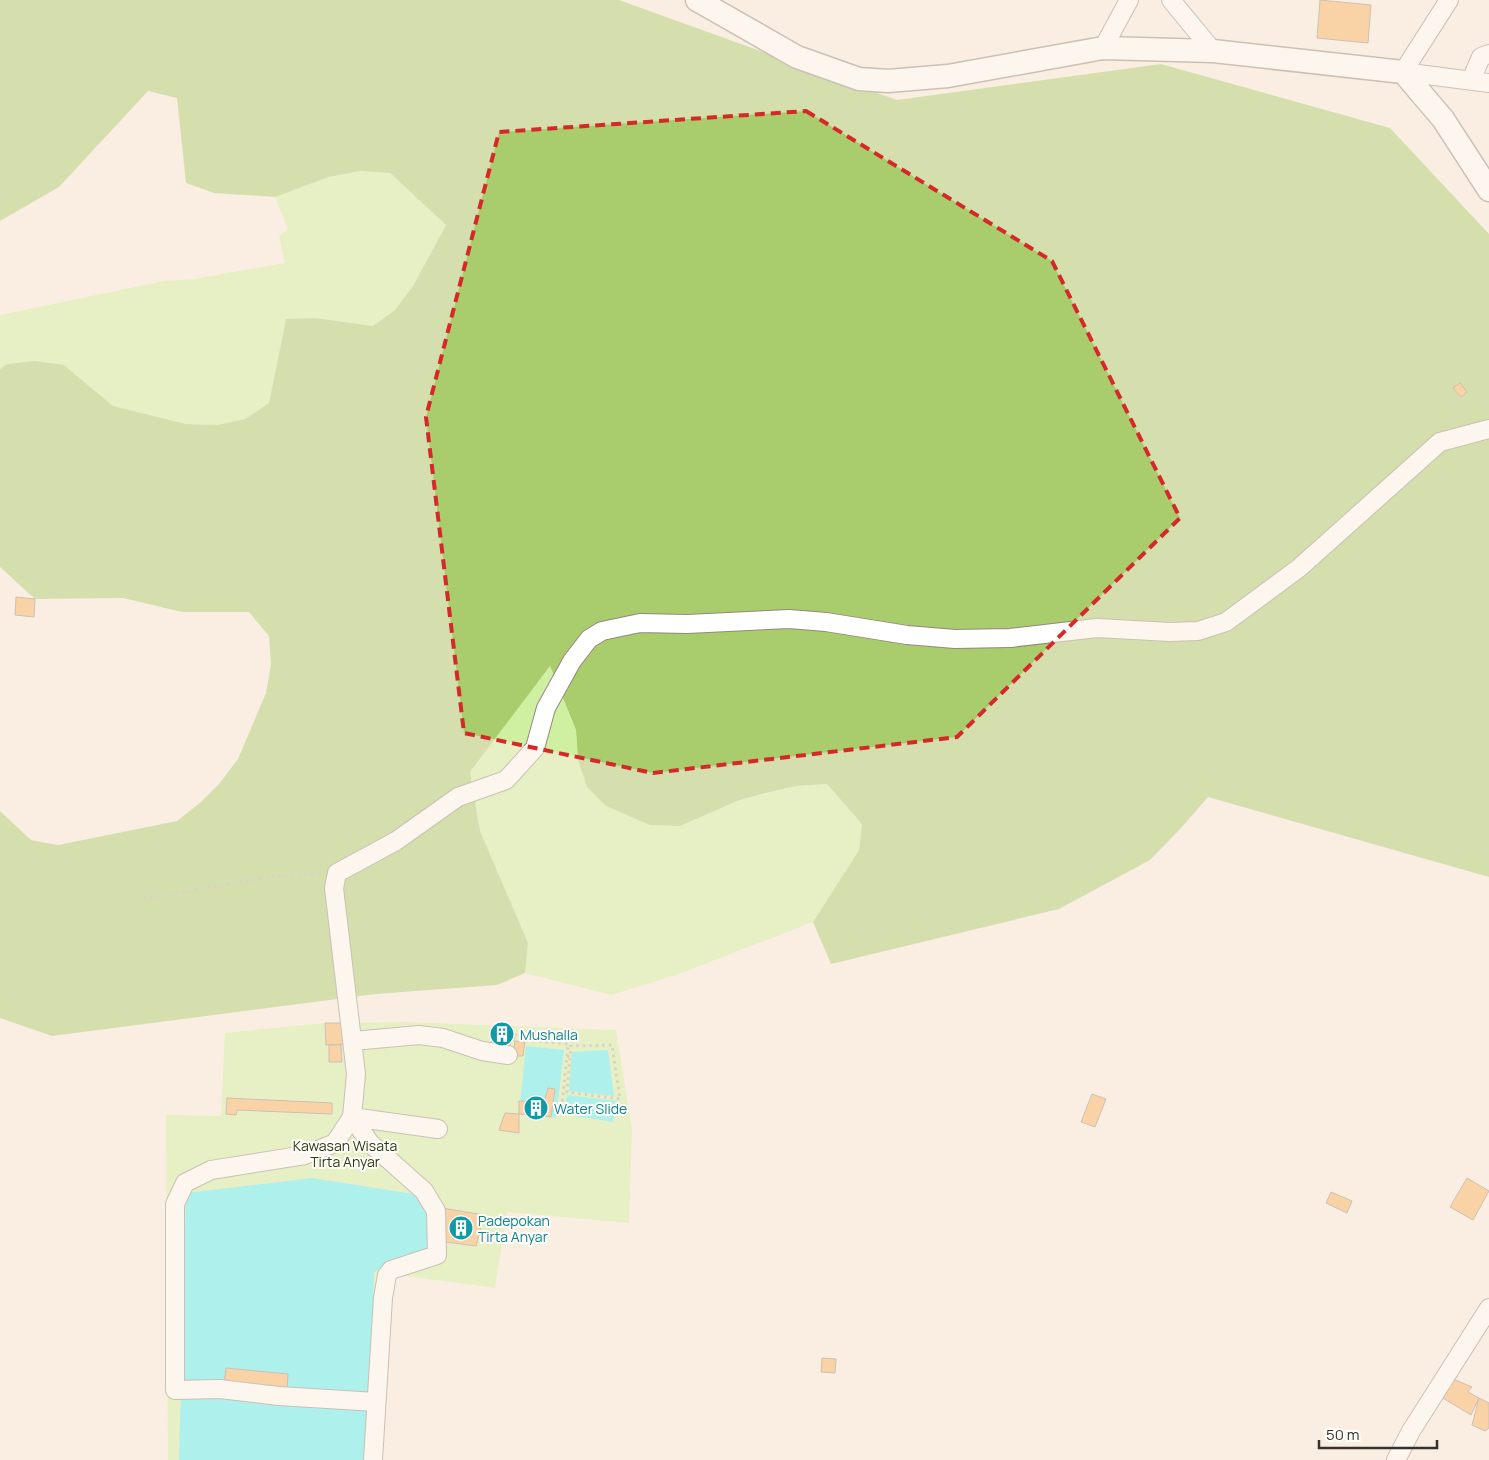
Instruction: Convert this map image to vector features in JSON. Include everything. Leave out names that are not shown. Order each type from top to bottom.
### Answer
[{"type":"main road","points":[[697,0],[797,57],[859,79],[888,81],[948,76],[1103,48],[1214,51],[1403,72],[1443,119],[1489,190]]},
{"type":"lane","points":[[1103,48],[1129,0]]},
{"type":"lane","points":[[1171,0],[1214,51]]},
{"type":"lane","points":[[1449,0],[1403,72],[1489,83]]},
{"type":"lane","points":[[1472,80],[1481,57],[1489,54]]},
{"type":"lane","points":[[375,1402],[220,1390],[175,1390],[175,1204],[184,1183],[211,1170],[305,1155],[335,1143],[352,1117],[356,1074],[334,888],[337,873],[396,841],[458,797],[506,780],[535,748],[546,708],[572,661],[589,639],[602,631],[640,623],[687,624],[789,619],[826,622],[907,635],[955,639],[1010,638],[1097,628],[1170,632],[1198,631],[1226,622],[1299,568],[1440,442],[1489,429]]},
{"type":"lane","points":[[353,1041],[419,1035],[444,1038],[482,1051],[513,1045]]},
{"type":"lane","points":[[352,1117],[438,1128]]},
{"type":"lane","points":[[352,1117],[370,1143],[424,1191],[436,1211],[438,1255],[390,1270],[388,1275],[383,1298],[375,1402],[373,1460]]},
{"type":"lane","points":[[1396,1460],[1411,1431],[1489,1308]]},
{"type":"path","points":[[144,899],[281,875],[337,873]]},
{"type":"path","points":[[552,1036],[514,1035],[513,1045],[568,1044],[568,1056],[567,1092],[620,1099],[612,1045],[571,1046],[568,1056],[561,1115]]},
{"type":"highlighted area","points":[[806,111],[1052,261],[1180,518],[957,737],[653,773],[464,733],[426,417],[499,132]]},
{"type":"green space","points":[[0,0],[619,0],[897,100],[1161,64],[1390,128],[1489,234],[1489,877],[1208,797],[1150,860],[1059,909],[831,964],[813,922],[859,850],[862,824],[827,784],[796,786],[737,801],[680,826],[650,825],[606,806],[587,787],[578,760],[576,730],[550,666],[470,772],[480,831],[528,943],[525,973],[497,985],[376,994],[52,1036],[0,1018],[0,811],[31,840],[58,845],[177,821],[201,802],[219,784],[238,759],[266,693],[271,664],[269,636],[249,612],[182,612],[123,598],[35,599],[0,567],[0,369],[7,364],[35,361],[64,365],[113,406],[186,424],[218,425],[245,419],[269,403],[286,319],[315,318],[373,326],[395,310],[413,286],[446,225],[390,173],[360,171],[329,177],[275,197],[214,193],[186,183],[177,98],[148,91],[59,187],[0,221]]},
{"type":"green space","points":[[360,171],[390,173],[446,225],[413,286],[395,310],[373,327],[315,318],[286,320],[269,403],[245,419],[218,425],[186,424],[113,406],[64,365],[7,364],[0,369],[0,315],[164,281],[194,279],[285,263],[279,236],[288,229],[275,197],[329,177]]},
{"type":"green space","points":[[550,666],[576,730],[578,760],[737,801],[796,786],[827,784],[862,823],[859,850],[813,922],[676,975],[611,995],[525,973],[528,943],[480,831],[470,772]]},
{"type":"green space","name":"Kawasan Wisata Tirta Anyar","points":[[405,1022],[616,1030],[632,1129],[629,1223],[507,1212],[495,1288],[392,1274],[379,1460],[168,1460],[166,1115],[221,1116],[225,1033],[325,1023]]},
{"type":"water","points":[[526,1046],[564,1050],[556,1118],[519,1114]]},
{"type":"water","points":[[608,1050],[614,1096],[569,1091],[572,1052]]},
{"type":"water","points":[[567,1095],[617,1101],[613,1122],[563,1114]]},
{"type":"water","points":[[312,1178],[426,1196],[428,1248],[374,1272],[369,1460],[179,1460],[186,1193]]},
{"type":"building","points":[[1320,0],[1371,5],[1368,43],[1317,38]]},
{"type":"building","points":[[1460,383],[1467,392],[1461,397],[1453,388]]},
{"type":"building","points":[[16,597],[35,599],[34,617],[15,615]]},
{"type":"building","points":[[325,1023],[346,1023],[348,1044],[326,1045]]},
{"type":"building","name":"Mushalla","points":[[493,1026],[513,1027],[509,1050],[491,1046]]},
{"type":"building","points":[[531,1030],[541,1032],[541,1036],[531,1035]]},
{"type":"building","points":[[515,1041],[525,1042],[523,1056],[513,1056]]},
{"type":"building","points":[[329,1045],[341,1045],[342,1062],[329,1062]]},
{"type":"building","name":"Water Slide","points":[[548,1088],[555,1089],[551,1117],[519,1114],[519,1101],[544,1102]]},
{"type":"building","points":[[1092,1094],[1106,1099],[1095,1127],[1081,1122]]},
{"type":"building","points":[[227,1098],[332,1103],[332,1114],[237,1110],[236,1115],[226,1114]]},
{"type":"building","points":[[505,1113],[519,1114],[519,1133],[499,1130]]},
{"type":"building","points":[[1467,1178],[1489,1191],[1473,1220],[1450,1207]]},
{"type":"building","points":[[1331,1192],[1352,1201],[1347,1213],[1326,1203]]},
{"type":"building","name":"Padepokan Tirta Anyar","points":[[442,1208],[484,1215],[476,1246],[439,1241]]},
{"type":"building","points":[[822,1358],[836,1359],[835,1373],[821,1372]]},
{"type":"building","points":[[226,1368],[288,1374],[287,1391],[224,1385]]},
{"type":"building","points":[[1451,1378],[1472,1387],[1468,1392],[1479,1398],[1471,1415],[1441,1397]]},
{"type":"building","points":[[1479,1398],[1489,1403],[1489,1428],[1485,1431],[1472,1425]]},
{"type":"place","name":"Mushalla","points":[[502,1034]]},
{"type":"place","name":"Water Slide","points":[[536,1108]]},
{"type":"place","name":"Padepokan Tirta Anyar","points":[[461,1228]]}]
